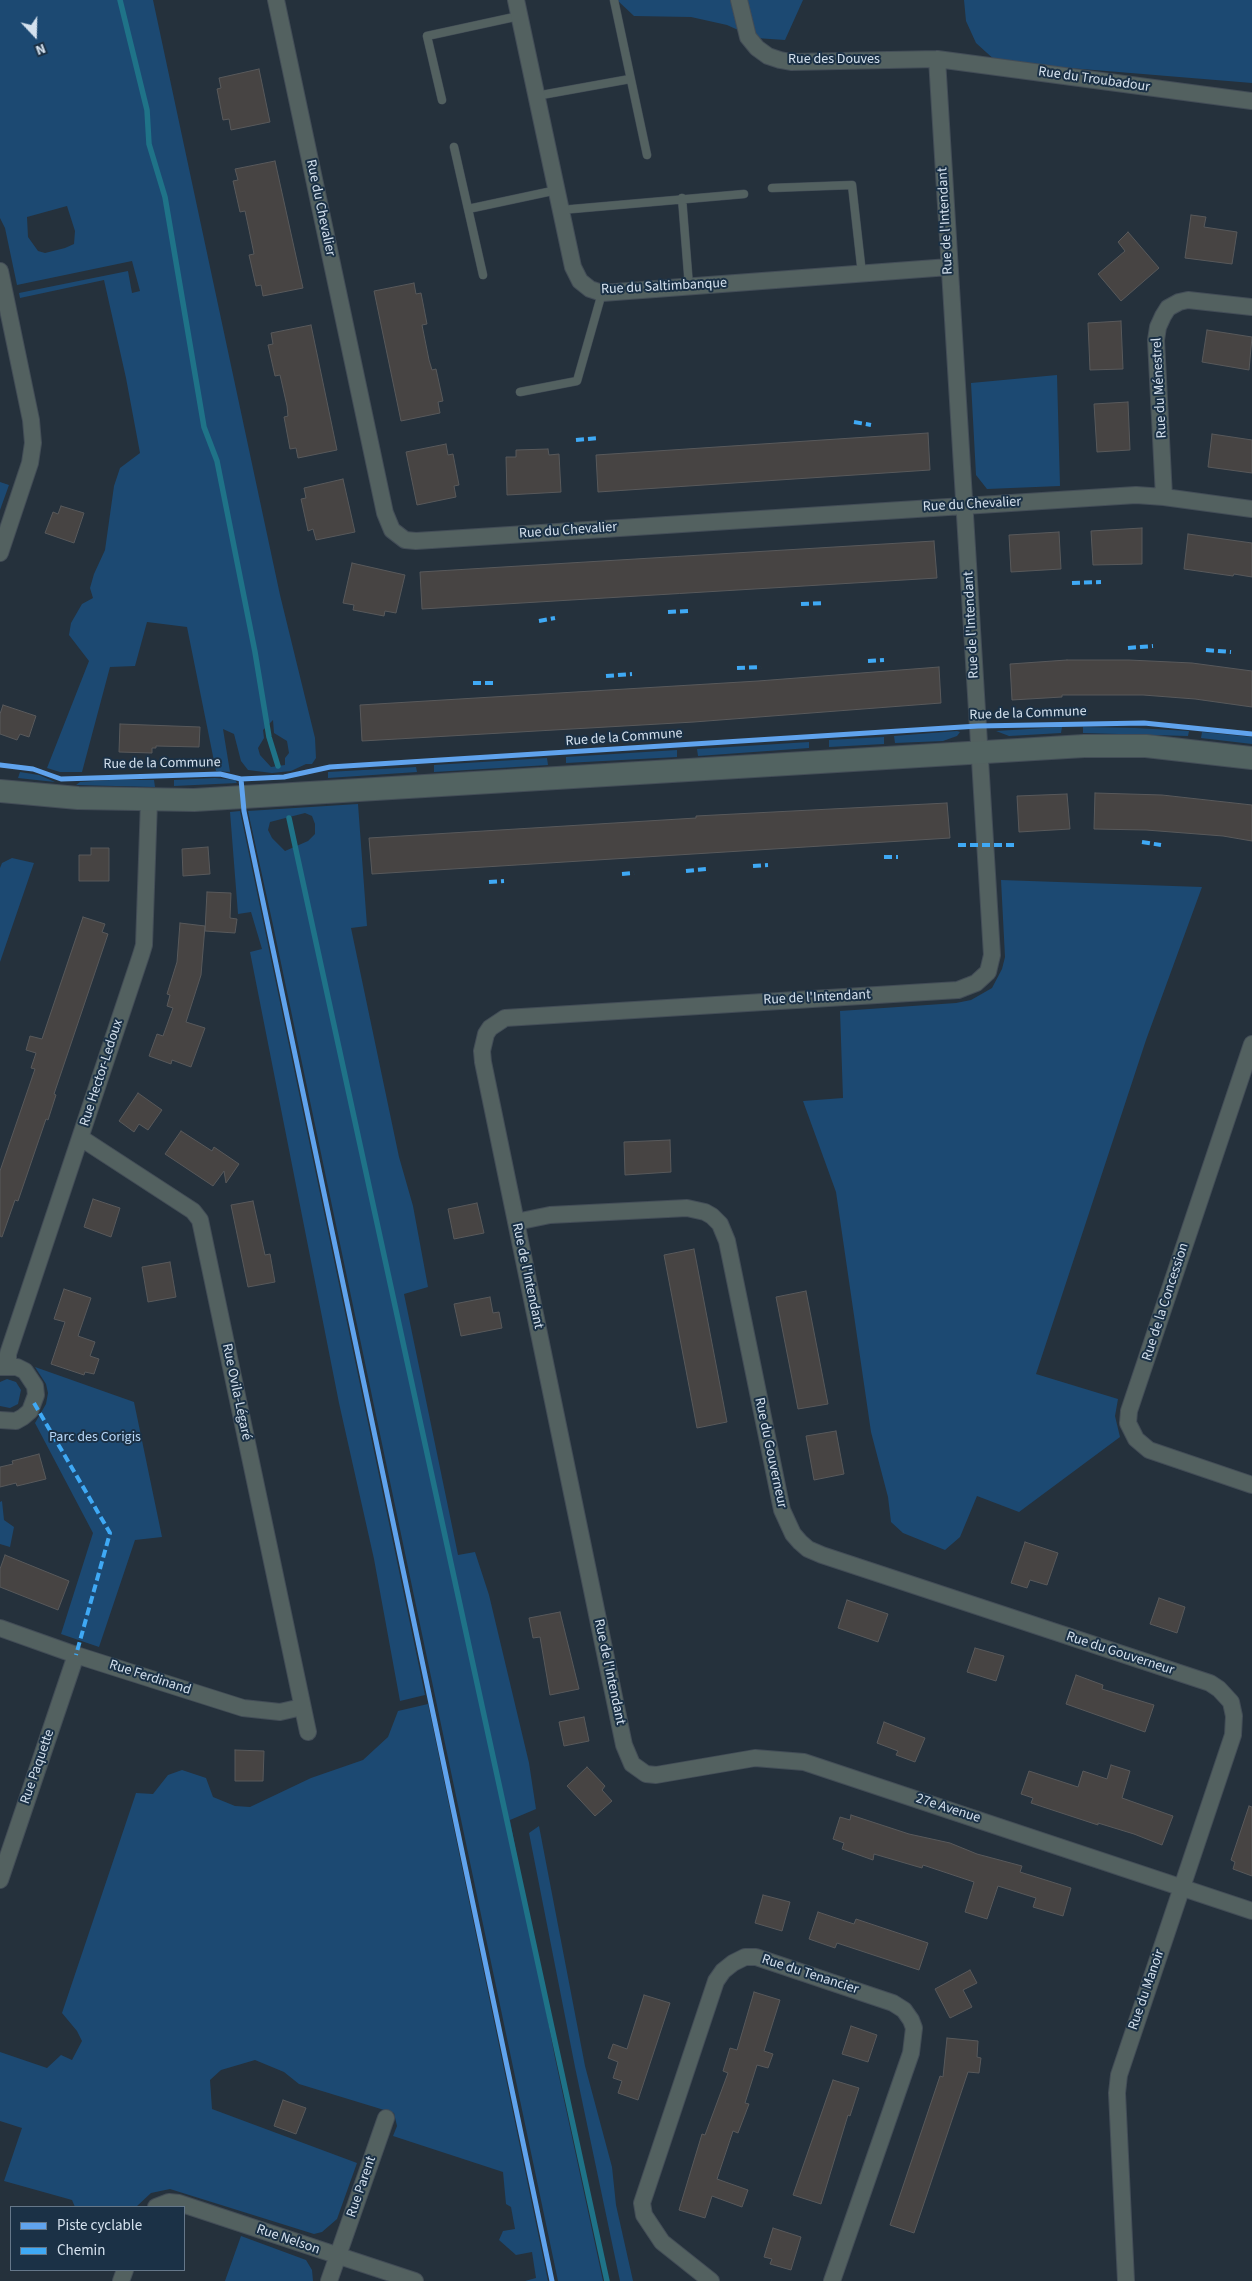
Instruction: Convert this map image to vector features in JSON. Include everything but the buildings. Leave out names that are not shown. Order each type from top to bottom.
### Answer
[{"type":"street","name":"Rue du Chevalier","points":[[276,0],[385,513],[388,522],[397,536],[405,540],[416,541],[1136,495],[1252,509]]},
{"type":"street","name":"Rue des Douves","points":[[739,0],[748,37],[756,48],[768,56],[780,60],[791,62],[937,59]]},
{"type":"street","name":"Rue du Saltimbanque","points":[[517,8],[573,267],[580,281],[590,289],[602,293],[949,267]]},
{"type":"street","name":"Rue du Troubadour","points":[[937,59],[1252,101]]},
{"type":"street","name":"Rue de l'Intendant","points":[[637,1769],[632,1764],[624,1745],[482,1051],[486,1034],[490,1028],[505,1018],[958,990],[967,988],[983,978],[988,972],[992,955],[937,59]]},
{"type":"street","points":[[0,271],[31,420],[33,440],[30,463],[0,553]]},
{"type":"street","name":"Rue du Ménestrel","points":[[1164,497],[1156,340],[1158,327],[1163,316],[1168,308],[1178,302],[1188,300],[1252,307]]},
{"type":"street","points":[[0,791],[45,796],[149,801],[194,800],[1084,746],[1146,746],[1252,758]]},
{"type":"street","name":"Rue Hector-Ledoux","points":[[0,1420],[16,1421],[24,1417],[30,1411],[36,1395],[31,1378],[17,1367],[4,1367],[144,944],[149,801]]},
{"type":"street","name":"Rue de la Concession","points":[[1252,1044],[1129,1411],[1128,1423],[1130,1431],[1136,1439],[1149,1450],[1252,1485]]},
{"type":"street","name":"Rue Ovila-Légaré","points":[[80,1138],[199,1216],[308,1732]]},
{"type":"street","name":"Rue du Gouverneur","points":[[516,1222],[550,1215],[687,1208],[705,1212],[712,1216],[720,1224],[727,1241],[782,1510],[793,1534],[800,1542],[808,1549],[822,1555],[1210,1683],[1226,1696],[1233,1709]]},
{"type":"street","name":"Rue Ferdinand","points":[[0,1628],[244,1708],[280,1712],[302,1707]]},
{"type":"street","name":"Rue Paquette","points":[[0,1880],[76,1654]]},
{"type":"street","name":"Rue du Manoir","points":[[1126,2281],[1118,2081],[1233,1735],[1233,1709]]},
{"type":"street","name":"27e Avenue","points":[[637,1769],[656,1775],[755,1758],[804,1762],[1252,1910]]},
{"type":"street","name":"Rue du Tenancier","points":[[712,2281],[662,2242],[644,2216],[642,2204],[716,1981],[723,1971],[733,1963],[756,1956],[893,2003],[904,2010],[914,2028],[911,2052],[832,2281]]},
{"type":"street","name":"Rue Parent","points":[[338,2256],[386,2118]]},
{"type":"street","name":"Rue Nelson","points":[[159,2206],[179,2203],[415,2281]]},
{"type":"street","points":[[329,2281],[338,2256]]},
{"type":"lane","points":[[614,0],[647,155]]},
{"type":"lane","points":[[442,100],[427,36],[517,8]]},
{"type":"lane","points":[[536,96],[630,79]]},
{"type":"lane","points":[[454,147],[483,275]]},
{"type":"lane","points":[[772,188],[852,185],[862,274]]},
{"type":"lane","points":[[468,209],[557,190]]},
{"type":"lane","points":[[561,210],[744,194]]},
{"type":"lane","points":[[682,198],[688,286]]},
{"type":"lane","points":[[520,392],[577,381],[602,293]]},
{"type":"green space","points":[[0,0],[153,0],[280,595],[315,738],[316,758],[312,764],[306,764],[291,771],[272,773],[248,770],[241,761],[234,734],[223,729],[230,772],[216,771],[187,627],[147,622],[135,666],[110,667],[82,772],[60,772],[47,768],[89,661],[69,635],[71,623],[82,604],[93,598],[90,588],[105,550],[114,486],[120,468],[140,453],[126,378],[104,280],[20,298],[19,293],[128,271],[132,293],[140,291],[132,261],[17,285],[5,228],[0,218]],"holes":[[[67,206],[75,231],[74,244],[45,253],[38,251],[28,237],[27,217]],[[273,720],[274,733],[287,741],[289,753],[285,758],[285,765],[271,767],[260,755],[258,748],[264,738],[263,730]]]},
{"type":"green space","points":[[617,0],[803,0],[785,40],[756,38],[727,25],[691,17],[634,16]]},
{"type":"green space","points":[[964,0],[1252,0],[1252,83],[997,62],[976,43],[966,21]]},
{"type":"green space","points":[[1057,375],[1060,486],[987,489],[976,475],[971,383]]},
{"type":"green space","points":[[0,482],[9,485],[0,510]]},
{"type":"green space","points":[[1062,727],[1061,733],[1009,736],[996,731]]},
{"type":"green space","points":[[1083,727],[1189,731],[1188,736],[1083,733]]},
{"type":"green space","points":[[960,732],[957,736],[943,741],[895,743],[894,736]]},
{"type":"green space","points":[[1202,732],[1252,737],[1252,744],[1201,738]]},
{"type":"green space","points":[[884,737],[884,744],[829,747],[829,740]]},
{"type":"green space","points":[[809,742],[809,748],[698,756],[697,749]]},
{"type":"green space","points":[[677,750],[677,757],[566,763],[566,757]]},
{"type":"green space","points":[[547,758],[548,765],[434,772],[434,765]]},
{"type":"green space","points":[[416,767],[417,772],[328,778],[328,772]]},
{"type":"green space","points":[[20,772],[39,775],[55,782],[18,778]]},
{"type":"green space","points":[[215,778],[235,780],[237,783],[174,786],[174,780]]},
{"type":"green space","points":[[154,780],[155,787],[76,785],[80,782]]},
{"type":"green space","points":[[358,804],[367,926],[351,928],[399,1157],[413,1206],[428,1287],[404,1294],[458,1555],[475,1552],[489,1595],[529,1763],[536,1809],[510,1820],[555,2058],[603,2281],[558,2281],[248,811]],"holes":[[[305,813],[312,816],[315,824],[315,834],[308,841],[285,851],[272,838],[268,830],[270,822]]]},
{"type":"green space","points":[[240,811],[425,1695],[400,1701],[374,1559],[339,1403],[250,952],[262,949],[251,912],[238,914],[230,812]]},
{"type":"green space","points":[[12,858],[34,863],[0,962],[0,868],[2,863]]},
{"type":"green space","points":[[1001,880],[1202,887],[1146,1040],[1036,1374],[1118,1399],[1115,1416],[1120,1437],[1019,1512],[977,1496],[960,1537],[945,1550],[903,1533],[891,1522],[888,1497],[871,1432],[836,1192],[803,1101],[843,1098],[840,1011],[956,1003],[971,1000],[992,988],[1002,969],[1005,957]]},
{"type":"green space","name":"Parc des Corigis","points":[[35,1367],[134,1402],[162,1537],[135,1540],[99,1647],[61,1634],[93,1533],[35,1423],[46,1404],[48,1393],[46,1384]]},
{"type":"green space","points":[[7,1379],[16,1382],[21,1390],[18,1404],[10,1408],[0,1406],[0,1382]]},
{"type":"green space","points":[[2,1501],[4,1520],[14,1527],[10,1547],[0,1544],[0,1502]]},
{"type":"green space","points":[[428,1704],[548,2281],[525,2281],[536,2278],[532,2252],[516,2255],[499,2240],[503,2231],[515,2229],[511,2207],[506,2204],[503,2172],[393,2136],[397,2126],[394,2113],[299,2084],[284,2072],[255,2060],[221,2070],[210,2080],[212,2109],[357,2163],[337,2219],[322,2232],[314,2234],[170,2189],[151,2193],[137,2206],[75,2206],[72,2200],[4,2181],[22,2128],[0,2121],[0,2052],[47,2068],[61,2055],[72,2060],[82,2041],[77,2031],[62,2013],[136,1793],[153,1794],[168,1775],[182,1770],[206,1778],[213,1797],[235,1806],[250,1807],[311,1778],[363,1760],[388,1737],[398,1711]]},
{"type":"green space","points":[[539,1826],[585,2066],[612,2167],[616,2205],[633,2281],[620,2281],[575,2067],[529,1833]]},
{"type":"green space","points":[[241,2236],[306,2260],[312,2270],[313,2281],[225,2281]]},
{"type":"waterway","points":[[120,0],[147,110],[149,144],[165,197],[204,427],[217,461],[255,652],[269,737],[278,766]]},
{"type":"waterway","points":[[289,818],[607,2281]]},
{"type":"marked path","points":[[854,422],[871,425]]},
{"type":"marked path","points":[[576,440],[599,438]]},
{"type":"marked path","points":[[1072,583],[1101,582]]},
{"type":"marked path","points":[[801,604],[824,603]]},
{"type":"marked path","points":[[668,612],[689,611]]},
{"type":"marked path","points":[[539,621],[555,618]]},
{"type":"marked path","points":[[1128,648],[1153,646]]},
{"type":"marked path","points":[[1206,650],[1231,652]]},
{"type":"marked path","points":[[868,661],[884,660]]},
{"type":"marked path","points":[[737,668],[761,667]]},
{"type":"marked path","points":[[606,676],[632,674]]},
{"type":"marked path","points":[[473,683],[496,683]]},
{"type":"marked path","points":[[1142,842],[1161,845]]},
{"type":"marked path","points":[[958,845],[1018,845]]},
{"type":"marked path","points":[[884,857],[898,857]]},
{"type":"marked path","points":[[753,866],[768,865]]},
{"type":"marked path","points":[[686,871],[706,869]]},
{"type":"marked path","points":[[622,874],[634,873]]},
{"type":"marked path","points":[[489,882],[504,881]]},
{"type":"marked path","points":[[34,1403],[110,1533],[76,1655]]},
{"type":"cycle path","name":"Rue de la Commune","points":[[0,765],[33,769],[61,779],[220,774],[241,779],[284,777],[330,767],[978,726],[1144,723],[1252,734]]},
{"type":"cycle path","points":[[241,779],[244,811],[552,2281]]}]
